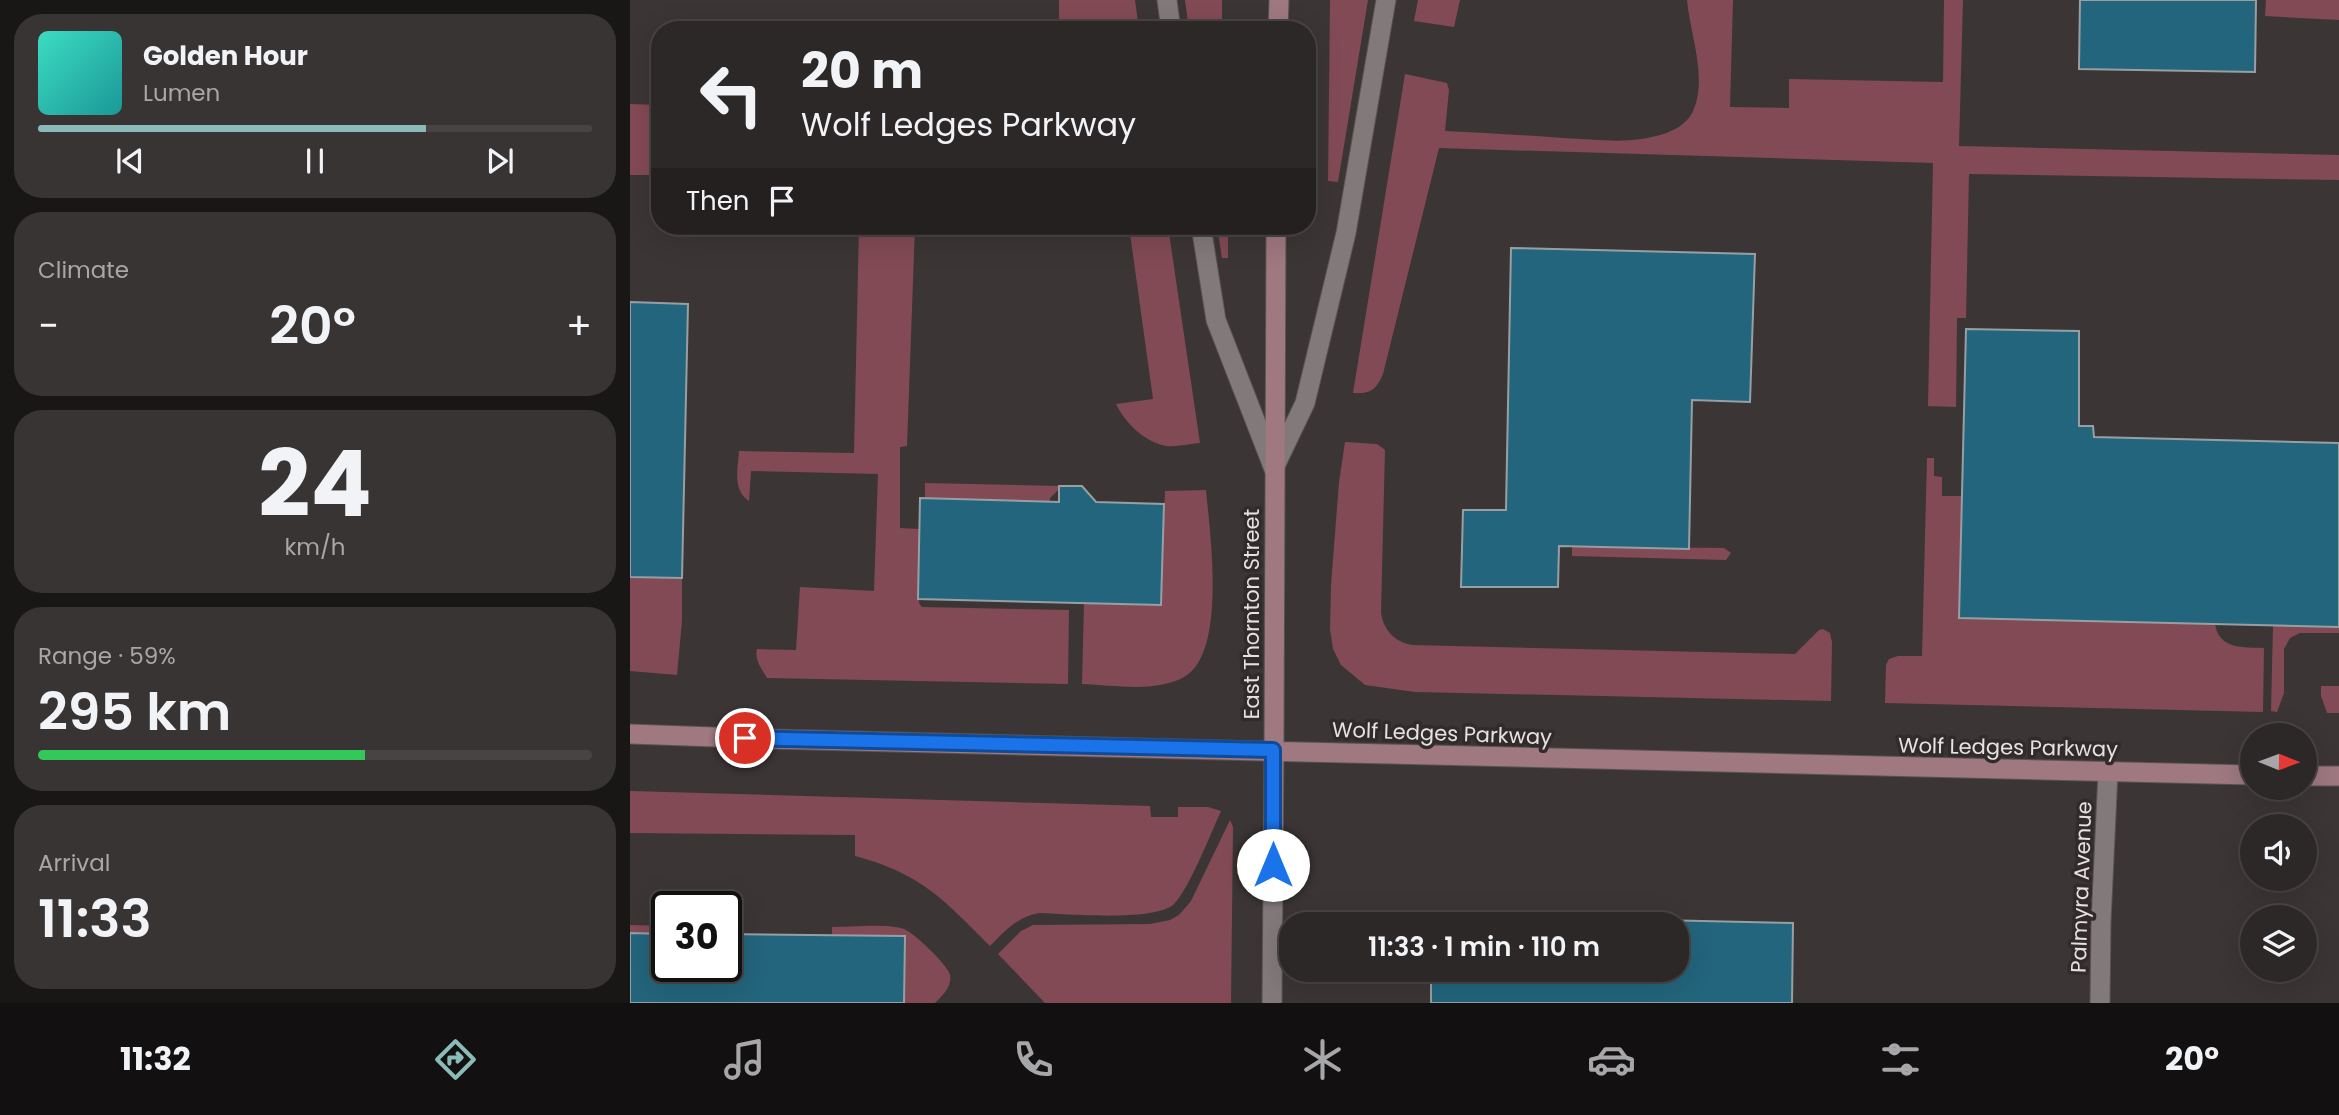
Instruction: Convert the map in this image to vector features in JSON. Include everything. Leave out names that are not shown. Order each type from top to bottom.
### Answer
[{"type":"main road","points":[[1278,21],[1279,0]]},
{"type":"main road","name":"East Thornton Street","points":[[1273,750],[1276,235]]},
{"type":"main road","name":"Wolf Ledges Parkway","points":[[630,734],[2240,775]]},
{"type":"main road","points":[[2317,776],[2339,776]]},
{"type":"street","points":[[1167,0],[1170,21]]},
{"type":"street","points":[[1274,469],[1305,403],[1346,233],[1387,0]]},
{"type":"street","points":[[1202,235],[1216,320],[1274,469]]},
{"type":"street","name":"East Thornton Street","points":[[1272,1003],[1273,750]]},
{"type":"street","name":"Palmyra Avenue","points":[[2100,1003],[2108,772]]},
{"type":"shaded area","points":[[1059,0],[1135,0],[1138,21],[1059,21]]},
{"type":"shaded area","points":[[1185,0],[1222,0],[1222,21],[1188,21]]},
{"type":"shaded area","points":[[1330,0],[1368,0],[1338,182],[1328,181]]},
{"type":"shaded area","points":[[1418,0],[1460,0],[1454,27],[1414,21]]},
{"type":"shaded area","points":[[1687,0],[1733,0],[1730,107],[1789,108],[1789,79],[1943,82],[1944,0],[1963,0],[1959,146],[2339,155],[2339,180],[1969,174],[1966,318],[1957,318],[1956,407],[1928,406],[1933,163],[1439,148],[1383,374],[1372,390],[1353,393],[1405,74],[1447,83],[1449,90],[1445,131],[1607,141],[1658,135],[1683,124],[1693,111],[1697,98],[1697,56]]},
{"type":"shaded area","points":[[2266,0],[2339,0],[2339,20],[2265,16]]},
{"type":"shaded area","points":[[630,104],[651,105],[651,175],[630,175]]},
{"type":"shaded area","points":[[859,235],[915,235],[907,446],[900,447],[900,528],[919,529],[919,603],[922,607],[1069,610],[1068,684],[767,678],[759,664],[757,649],[796,650],[800,587],[874,591],[878,474],[751,471],[749,501],[738,485],[739,451],[854,453]]},
{"type":"shaded area","points":[[1130,235],[1169,235],[1200,443],[1179,446],[1158,444],[1130,425],[1116,404],[1153,399]]},
{"type":"shaded area","points":[[1218,235],[1228,235],[1228,258],[1222,258]]},
{"type":"shaded area","points":[[1345,442],[1377,444],[1385,450],[1381,612],[1387,630],[1400,641],[1412,645],[1795,654],[1823,629],[1830,633],[1832,642],[1831,701],[1415,692],[1365,685],[1341,665],[1333,649],[1330,629],[1339,482]]},
{"type":"shaded area","points":[[1927,458],[1934,458],[1934,476],[1942,477],[1942,496],[1962,496],[2215,624],[2217,632],[2227,643],[2264,648],[2263,712],[1885,703],[1886,665],[1889,659],[1898,656],[1922,656]]},
{"type":"shaded area","points":[[925,483],[1059,486],[1059,489],[1050,498],[1050,502],[925,498]]},
{"type":"shaded area","points":[[1206,490],[1213,591],[1206,644],[1197,664],[1184,677],[1160,685],[1134,687],[1082,684],[1084,603],[1161,604],[1165,491]]},
{"type":"shaded area","points":[[1572,546],[1724,548],[1731,553],[1726,560],[1572,556]]},
{"type":"shaded area","points":[[630,577],[682,578],[682,621],[677,675],[630,671]]},
{"type":"shaded area","points":[[2273,625],[2339,627],[2339,633],[2300,633],[2290,638],[2284,649],[2284,693],[2277,712],[2271,711]]},
{"type":"shaded area","points":[[2321,686],[2339,686],[2339,713],[2327,713],[2321,696]]},
{"type":"shaded area","points":[[630,791],[1150,806],[1151,817],[1178,817],[1178,807],[1208,807],[1221,811],[1180,897],[1164,910],[1130,915],[1039,913],[1018,921],[990,946],[959,915],[915,880],[855,856],[855,835],[630,833]]},
{"type":"shaded area","points":[[1230,820],[1233,827],[1231,1003],[1045,1003],[998,954],[1021,931],[1033,925],[1150,924],[1170,920],[1179,915],[1191,901]]},
{"type":"shaded area","points":[[630,925],[651,926],[651,934],[630,933]]},
{"type":"shaded area","points":[[879,926],[908,931],[948,970],[948,987],[935,1003],[904,1003],[905,936],[832,935],[832,927]]},
{"type":"building","points":[[2080,0],[2256,0],[2255,72],[2079,69]]},
{"type":"building","points":[[1511,248],[1755,254],[1750,402],[1692,400],[1689,549],[1559,546],[1558,587],[1461,587],[1463,510],[1506,510]]},
{"type":"building","points":[[630,302],[688,304],[682,578],[630,577]]},
{"type":"building","points":[[1966,329],[2079,331],[2079,426],[2093,426],[2094,437],[2339,443],[2339,627],[1959,618]]},
{"type":"building","points":[[1059,486],[1082,486],[1096,502],[1164,504],[1161,605],[918,599],[920,498],[1059,502]]},
{"type":"building","points":[[1689,921],[1793,923],[1792,1003],[1431,1003],[1431,982],[1689,982]]},
{"type":"building","points":[[630,933],[651,934],[651,982],[742,982],[742,934],[905,936],[904,1003],[630,1003]]},
{"type":"route","points":[[745,738],[1273,750],[1273,865]]}]
